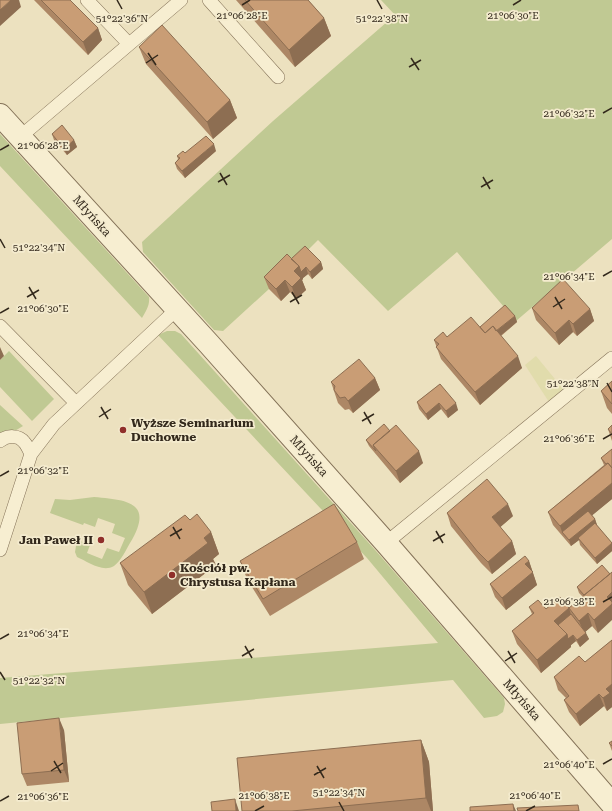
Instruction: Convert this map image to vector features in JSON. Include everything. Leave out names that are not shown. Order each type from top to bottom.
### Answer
[{"type":"street","name":"Młyńska","points":[[0,114],[386,543],[612,804]]},
{"type":"lane","points":[[87,0],[130,44]]},
{"type":"lane","points":[[20,137],[181,0]]},
{"type":"lane","points":[[209,0],[278,77]]},
{"type":"lane","points":[[0,550],[31,454],[54,424],[177,309]]},
{"type":"lane","points":[[0,326],[76,403]]},
{"type":"lane","points":[[386,543],[612,358]]},
{"type":"lane","points":[[0,441],[3,438],[13,436],[24,441],[31,454]]},
{"type":"shaded area","points":[[536,356],[564,390],[549,402],[525,365]]},
{"type":"green space","points":[[381,0],[612,0],[612,239],[516,321],[457,252],[388,311],[318,240],[269,289],[223,331],[214,330],[143,252],[142,242],[273,121],[395,15]]},
{"type":"green space","points":[[0,134],[149,297],[148,305],[142,318],[0,166]]},
{"type":"green space","points":[[167,331],[175,331],[181,334],[376,551],[504,698],[505,704],[503,712],[497,716],[484,718],[453,680],[0,724],[0,678],[438,643],[367,558],[158,335]]},
{"type":"green space","points":[[9,351],[54,399],[32,421],[0,387],[0,360]]},
{"type":"green space","points":[[0,405],[23,426],[0,438]]},
{"type":"green space","points":[[94,497],[127,502],[134,506],[138,512],[139,519],[137,530],[119,561],[114,566],[109,568],[100,567],[77,557],[75,552],[77,540],[90,545],[87,553],[102,559],[107,548],[119,552],[125,538],[112,533],[115,524],[98,518],[95,527],[84,523],[83,525],[50,513],[55,499],[70,500]]},
{"type":"building","points":[[0,0],[11,0],[0,10]]},
{"type":"building","points":[[41,0],[70,0],[98,28],[83,42]]},
{"type":"building","points":[[245,0],[308,0],[324,18],[289,50]]},
{"type":"building","points":[[162,25],[230,100],[207,122],[139,47]]},
{"type":"building","points":[[62,125],[74,140],[64,149],[52,134]]},
{"type":"building","points":[[206,136],[214,144],[182,171],[175,163],[180,158],[177,156],[183,151],[185,153]]},
{"type":"building","points":[[305,246],[321,262],[310,272],[306,267],[301,272],[299,266],[291,259]]},
{"type":"building","points":[[287,254],[299,266],[294,271],[301,278],[292,287],[285,280],[276,289],[264,277]]},
{"type":"building","points":[[563,279],[590,309],[573,324],[569,320],[555,333],[532,308]]},
{"type":"building","points":[[505,305],[515,316],[496,331],[493,326],[485,333],[480,327]]},
{"type":"building","points":[[471,317],[485,333],[493,326],[518,356],[475,392],[436,347],[439,344],[434,340],[443,332],[447,337]]},
{"type":"building","points":[[359,359],[375,378],[348,401],[345,397],[340,398],[334,390],[335,386],[331,382]]},
{"type":"building","points":[[612,381],[612,404],[601,391]]},
{"type":"building","points":[[440,384],[456,403],[446,411],[439,403],[426,414],[417,402]]},
{"type":"building","points":[[384,424],[390,431],[373,445],[376,451],[366,440]]},
{"type":"building","points":[[396,425],[419,451],[396,471],[373,445]]},
{"type":"building","points":[[612,425],[612,434],[608,429]]},
{"type":"building","points":[[612,449],[612,468],[601,458]]},
{"type":"building","points":[[608,463],[612,468],[612,483],[560,526],[548,512]]},
{"type":"building","points":[[487,479],[508,504],[492,517],[512,541],[488,562],[477,551],[447,513]]},
{"type":"building","points":[[334,504],[357,542],[263,599],[240,561]]},
{"type":"building","points":[[588,511],[595,519],[569,540],[562,532]]},
{"type":"building","points":[[197,514],[211,532],[204,538],[208,543],[144,592],[120,563],[185,515],[190,520]]},
{"type":"building","points":[[595,523],[612,543],[595,558],[578,538]]},
{"type":"building","points":[[525,556],[529,561],[525,564],[533,572],[502,598],[490,584]]},
{"type":"building","points":[[602,565],[610,574],[584,595],[577,587]]},
{"type":"building","points":[[612,572],[612,592],[607,597],[612,604],[594,620],[588,613],[579,621],[569,608]]},
{"type":"building","points":[[560,597],[569,608],[554,621],[567,634],[537,660],[512,631],[534,613],[529,607],[538,600],[546,609]]},
{"type":"building","points":[[571,614],[586,633],[577,640],[573,635],[568,639],[567,634],[558,625]]},
{"type":"building","points":[[612,640],[612,684],[606,689],[610,693],[603,698],[599,694],[576,714],[564,700],[569,696],[554,677],[579,656],[585,662]]},
{"type":"building","points":[[59,718],[64,770],[22,774],[17,723]]},
{"type":"building","points":[[421,740],[426,798],[292,811],[242,811],[237,758]]},
{"type":"building","points":[[235,799],[236,811],[212,811],[211,802]]},
{"type":"building","points":[[513,804],[514,811],[470,811],[470,807]]},
{"type":"building","points":[[578,805],[579,811],[518,811],[517,808]]},
{"type":"place","name":"Wyższe Seminarium Duchowne","points":[[123,430]]},
{"type":"place","name":"Jan Paweł II","points":[[101,540]]},
{"type":"place","name":"Kościół pw. Chrystusa Kapłana","points":[[172,575]]}]
